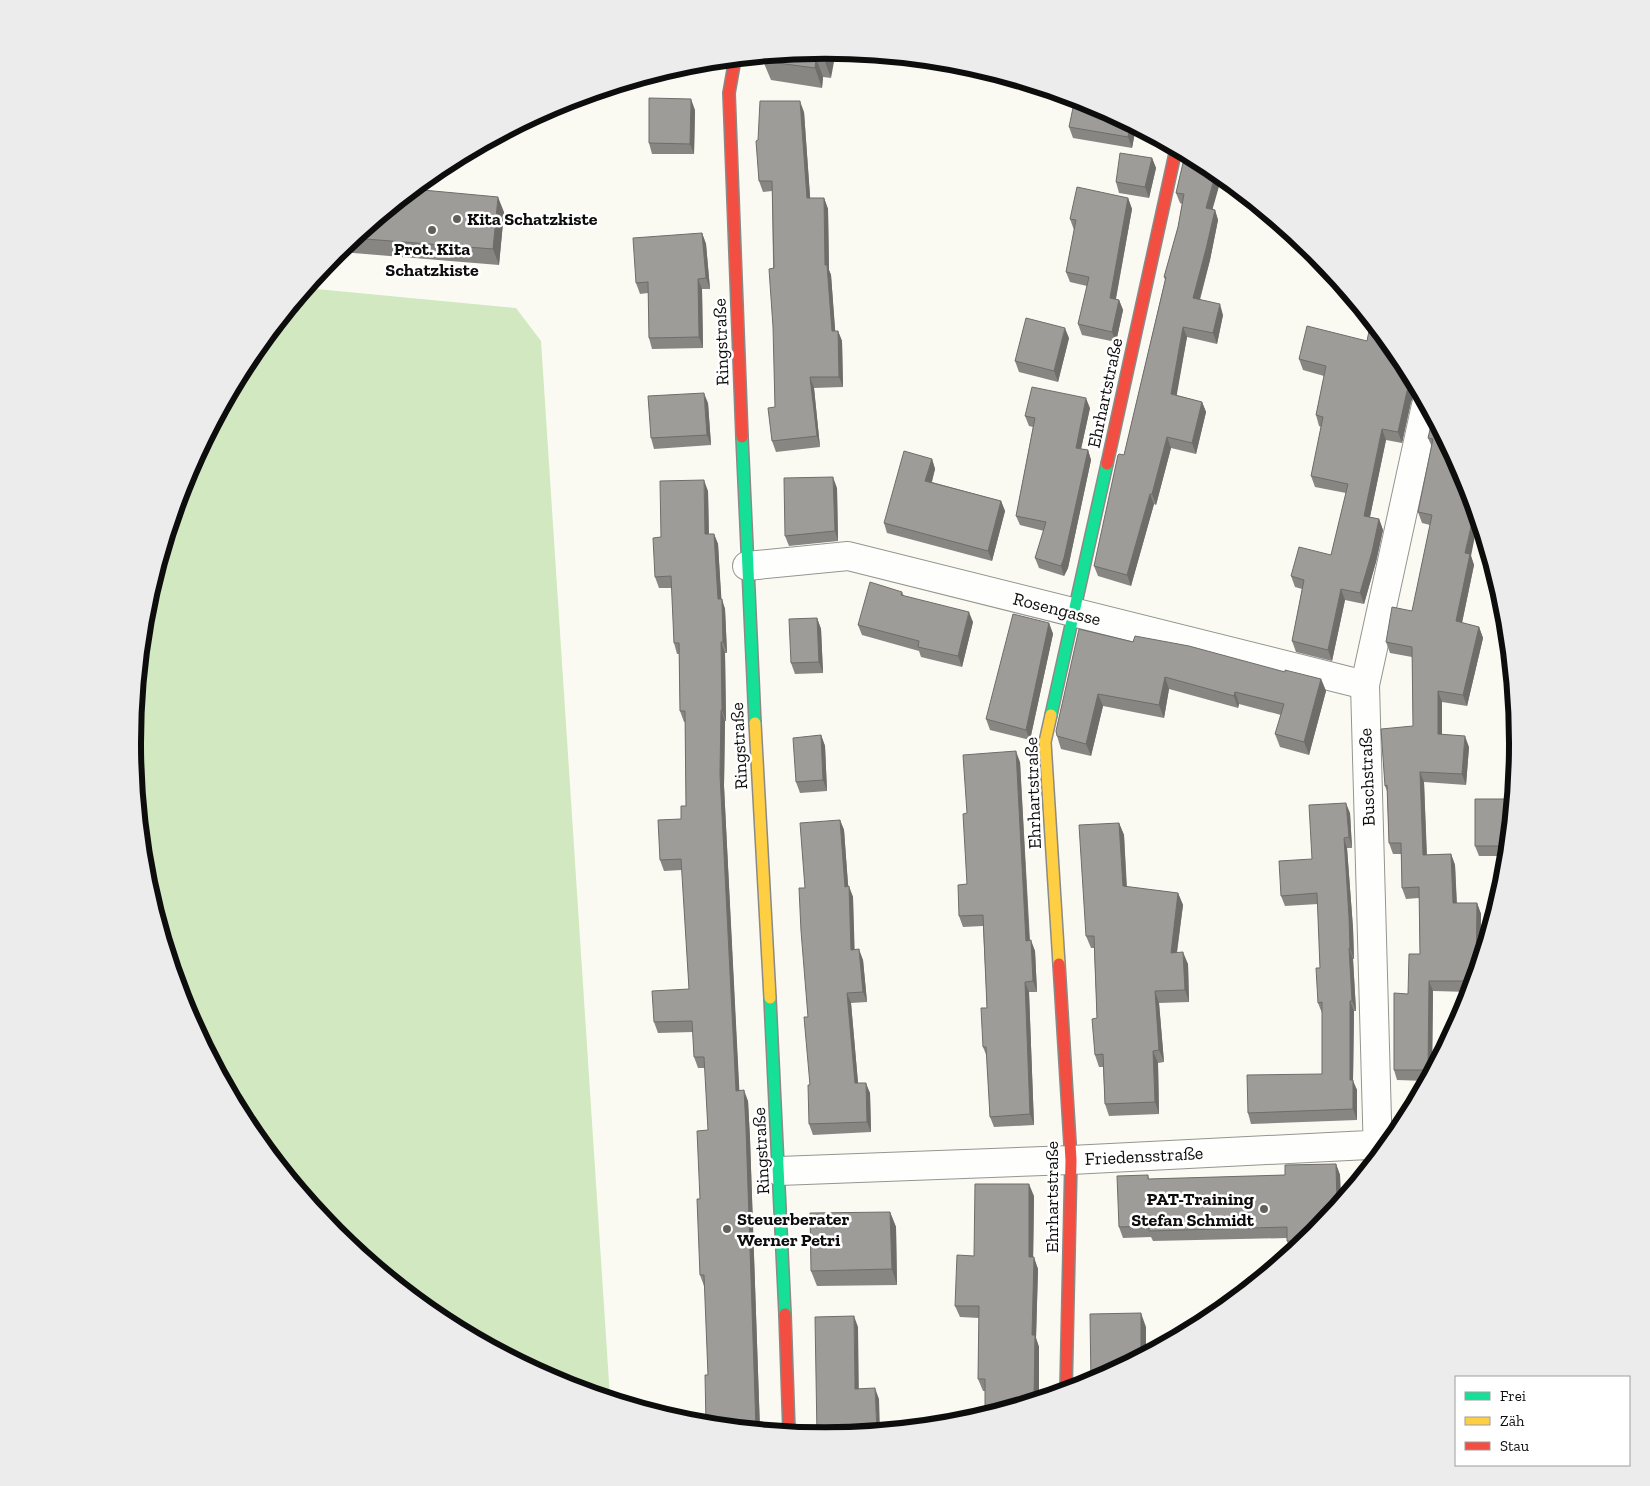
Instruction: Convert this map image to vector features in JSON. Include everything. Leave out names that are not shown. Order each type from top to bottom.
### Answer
[{"type":"street","name":"Ringstraße","points":[[734,65],[729,93],[747,566],[779,1171],[789,1426]]},
{"type":"street","name":"Ehrhartstraße","points":[[1066,1383],[1071,1160],[1045,742],[1175,155]]},
{"type":"street","name":"Buschstraße","points":[[1381,1142],[1365,685],[1424,413]]},
{"type":"street","name":"Rosengasse","points":[[747,566],[848,556],[1365,685]]},
{"type":"street","name":"Friedensstraße","points":[[779,1171],[1376,1148]]},
{"type":"green space","points":[[314,289],[516,308],[541,341],[610,1392],[522,1357],[483,1336],[408,1286],[341,1227],[282,1160],[232,1085],[211,1046],[177,963],[164,920],[154,876],[142,788],[142,698],[147,654],[164,566],[177,523],[211,440],[232,401],[282,326],[311,292]]},
{"type":"building","points":[[816,59],[815,68],[767,62]]},
{"type":"building","points":[[649,98],[691,99],[690,144],[649,143]]},
{"type":"building","points":[[760,101],[800,101],[807,198],[824,198],[825,265],[827,265],[832,331],[838,331],[839,377],[810,377],[817,436],[772,441],[768,408],[775,407],[769,269],[774,268],[772,181],[759,181],[756,141],[758,140]]},
{"type":"building","points":[[1073,106],[1129,130],[1128,137],[1069,127]]},
{"type":"building","points":[[1120,153],[1152,158],[1145,187],[1116,182]]},
{"type":"building","points":[[1183,163],[1188,164],[1214,180],[1206,208],[1215,210],[1193,298],[1220,304],[1213,333],[1183,327],[1171,394],[1202,402],[1192,443],[1167,437],[1127,575],[1094,566],[1118,455],[1124,455],[1166,277],[1164,277],[1178,227],[1184,194],[1176,193]]},
{"type":"building","points":[[1077,187],[1128,198],[1110,298],[1119,300],[1112,332],[1078,324],[1089,277],[1066,272],[1076,220],[1070,219]]},
{"type":"building","points":[[422,190],[498,197],[493,249],[363,239]]},
{"type":"building","points":[[702,233],[706,278],[698,279],[699,337],[649,338],[648,282],[636,283],[633,238]]},
{"type":"building","points":[[1026,318],[1065,328],[1054,371],[1015,361]]},
{"type":"building","points":[[1307,326],[1367,341],[1370,328],[1409,387],[1398,432],[1382,429],[1364,516],[1379,519],[1360,593],[1341,589],[1328,650],[1292,641],[1304,580],[1291,576],[1299,547],[1331,555],[1348,484],[1311,476],[1323,417],[1316,415],[1326,366],[1299,359]]},
{"type":"building","points":[[1032,387],[1086,398],[1076,448],[1088,450],[1061,566],[1035,558],[1046,522],[1016,516],[1035,418],[1025,416]]},
{"type":"building","points":[[704,393],[707,435],[651,438],[648,396]]},
{"type":"building","points":[[1431,425],[1457,481],[1472,521],[1465,553],[1470,554],[1456,621],[1479,627],[1463,695],[1438,691],[1438,734],[1465,736],[1462,774],[1420,772],[1423,855],[1451,854],[1453,903],[1477,903],[1476,952],[1466,981],[1429,981],[1428,1066],[1426,1070],[1394,1070],[1394,993],[1408,994],[1409,954],[1420,954],[1419,887],[1402,888],[1401,843],[1389,843],[1387,785],[1385,786],[1381,729],[1413,726],[1412,647],[1386,642],[1392,607],[1412,611],[1432,515],[1418,512],[1433,439],[1428,438]]},
{"type":"building","points":[[904,451],[932,459],[925,481],[1001,501],[988,551],[884,523]]},
{"type":"building","points":[[833,477],[835,531],[785,536],[784,478]]},
{"type":"building","points":[[704,480],[705,534],[714,534],[718,599],[722,599],[720,775],[736,1091],[744,1090],[756,1423],[706,1416],[705,1375],[708,1375],[704,1275],[700,1275],[697,1199],[700,1199],[697,1131],[708,1130],[704,1057],[694,1057],[692,1021],[654,1022],[652,991],[689,989],[681,859],[660,860],[658,820],[681,819],[681,806],[686,806],[685,711],[680,711],[679,643],[674,643],[671,576],[655,577],[653,538],[661,537],[660,481]]},
{"type":"building","points":[[870,582],[902,592],[901,595],[969,612],[958,656],[918,647],[919,641],[858,625]]},
{"type":"building","points":[[1013,614],[1049,623],[1026,730],[986,719]]},
{"type":"building","points":[[817,618],[819,662],[791,663],[789,619]]},
{"type":"building","points":[[1079,629],[1133,642],[1135,636],[1189,646],[1285,672],[1285,670],[1321,679],[1304,742],[1275,734],[1284,704],[1235,692],[1234,696],[1165,677],[1159,705],[1098,694],[1086,744],[1057,736],[1056,731]]},
{"type":"building","points":[[821,735],[823,780],[796,782],[793,738]]},
{"type":"building","points":[[1016,751],[1026,941],[1031,940],[1033,981],[1025,982],[1030,1114],[990,1117],[986,1047],[983,1047],[981,1008],[987,1008],[983,915],[959,916],[958,885],[967,884],[963,814],[967,813],[963,755]]},
{"type":"building","points":[[1475,799],[1507,799],[1501,846],[1475,846]]},
{"type":"building","points":[[1346,803],[1349,837],[1344,838],[1352,1001],[1350,1001],[1350,1080],[1353,1080],[1353,1109],[1248,1113],[1247,1075],[1322,1074],[1322,1002],[1318,1003],[1316,968],[1320,968],[1317,893],[1281,896],[1279,861],[1312,859],[1309,805]]},
{"type":"building","points":[[840,820],[845,887],[849,886],[851,950],[859,949],[863,992],[847,993],[855,1083],[866,1083],[867,1122],[809,1124],[808,1085],[810,1085],[804,1017],[808,1017],[799,888],[805,888],[800,823]]},
{"type":"building","points":[[1119,823],[1123,886],[1178,893],[1171,953],[1183,952],[1185,990],[1155,991],[1159,1050],[1153,1051],[1155,1102],[1105,1104],[1103,1054],[1095,1055],[1092,1019],[1097,1018],[1094,936],[1086,936],[1079,825]]},
{"type":"building","points":[[1336,1164],[1337,1196],[1294,1241],[1287,1241],[1287,1227],[1149,1231],[1149,1226],[1119,1227],[1117,1176],[1148,1175],[1148,1179],[1285,1175],[1285,1165]]},
{"type":"building","points":[[975,1184],[1029,1184],[1029,1257],[1034,1257],[1032,1335],[1035,1335],[1034,1394],[985,1408],[985,1379],[978,1379],[979,1306],[955,1306],[957,1255],[974,1256]]},
{"type":"building","points":[[890,1212],[892,1269],[811,1271],[810,1213]]},
{"type":"building","points":[[1141,1313],[1141,1350],[1091,1373],[1090,1314]]},
{"type":"building","points":[[854,1316],[855,1389],[875,1388],[877,1425],[817,1427],[815,1317]]},
{"type":"traffic: fast","points":[[742,437],[755,723]]},
{"type":"traffic: fast","points":[[1051,715],[1107,464]]},
{"type":"traffic: fast","points":[[770,998],[785,1314]]},
{"type":"traffic: slow","points":[[1051,715],[1045,742],[1059,964]]},
{"type":"traffic: slow","points":[[755,723],[770,998]]},
{"type":"traffic: jam","points":[[734,65],[729,93],[742,437]]},
{"type":"traffic: jam","points":[[1107,464],[1175,155]]},
{"type":"traffic: jam","points":[[1059,964],[1071,1160],[1066,1383]]},
{"type":"traffic: jam","points":[[785,1314],[789,1426]]},
{"type":"place","name":"Kita Schatzkiste","points":[[457,219]]},
{"type":"place","name":"Prot. Kita Schatzkiste","points":[[432,230]]},
{"type":"place","name":"PAT-Training Stefan Schmidt","points":[[1264,1209]]},
{"type":"place","name":"Steuerberater Werner Petri","points":[[727,1229]]}]
